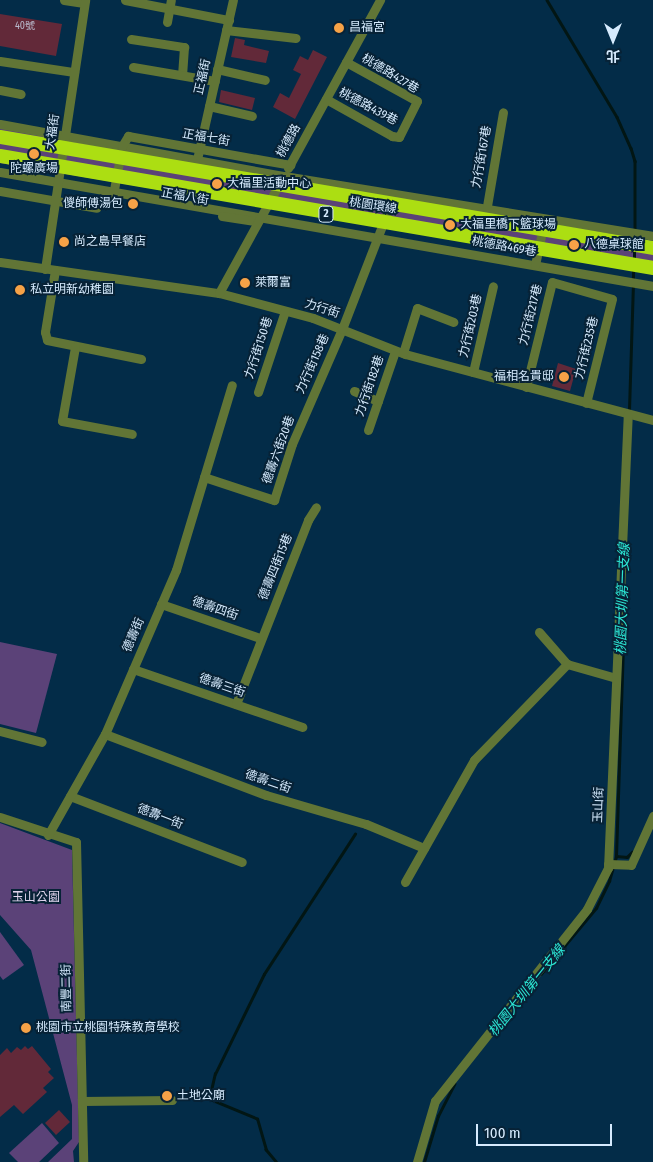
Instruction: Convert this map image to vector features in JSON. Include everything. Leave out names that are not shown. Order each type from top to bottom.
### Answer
[{"type":"highway","name":"桃園環線","points":[[0,137],[653,248]]},
{"type":"highway","name":"桃園環線","points":[[0,156],[653,268]]},
{"type":"street","points":[[64,0],[84,2]]},
{"type":"street","points":[[125,0],[170,4],[229,20]]},
{"type":"street","name":"正福街","points":[[197,160],[233,0]]},
{"type":"street","name":"桃德路","points":[[219,293],[380,0]]},
{"type":"street","name":"大福街","points":[[45,269],[84,2]]},
{"type":"street","points":[[167,22],[170,4]]},
{"type":"street","points":[[226,30],[296,38]]},
{"type":"street","points":[[132,39],[184,47],[182,75]]},
{"type":"street","points":[[0,61],[74,72]]},
{"type":"street","name":"桃德路427巷","points":[[346,62],[417,101],[399,137]]},
{"type":"street","points":[[133,67],[215,81]]},
{"type":"street","points":[[217,69],[265,80]]},
{"type":"street","points":[[0,90],[21,94]]},
{"type":"street","name":"桃德路439巷","points":[[326,99],[392,136],[399,137]]},
{"type":"street","points":[[209,106],[252,116]]},
{"type":"street","name":"力行街167巷","points":[[487,206],[503,112]]},
{"type":"street","points":[[0,124],[284,176],[487,206],[653,236]]},
{"type":"street","name":"正福七街","points":[[122,146],[128,136],[290,165]]},
{"type":"street","points":[[0,172],[113,191],[122,146]]},
{"type":"street","points":[[0,191],[97,208]]},
{"type":"street","name":"正福八街","points":[[113,191],[112,196],[260,220]]},
{"type":"street","points":[[342,329],[395,192]]},
{"type":"street","points":[[536,265],[545,217]]},
{"type":"street","name":"桃德路469巷","points":[[260,220],[378,237],[653,286]]},
{"type":"street","name":"力行街","points":[[0,262],[219,293],[342,329],[399,352],[628,414]]},
{"type":"street","points":[[55,270],[45,332],[47,340],[141,359]]},
{"type":"street","name":"力行街217巷","points":[[526,387],[552,282],[612,299]]},
{"type":"street","name":"力行街203巷","points":[[473,372],[493,286]]},
{"type":"street","name":"力行街235巷","points":[[586,403],[612,299]]},
{"type":"street","name":"力行街182巷","points":[[368,430],[378,401],[417,308],[453,322]]},
{"type":"street","name":"力行街150巷","points":[[258,392],[285,311]]},
{"type":"street","name":"力行街158巷","points":[[307,409],[342,329]]},
{"type":"street","points":[[75,347],[62,421],[132,434]]},
{"type":"street","name":"德壽街","points":[[48,835],[105,734],[176,570],[232,385]]},
{"type":"street","points":[[354,391],[378,401]]},
{"type":"street","name":"德壽六街20巷","points":[[204,477],[274,500],[292,444],[307,409]]},
{"type":"street","points":[[628,414],[653,420]]},
{"type":"street","name":"玉山街","points":[[417,1162],[435,1101],[587,909],[608,864],[628,414]]},
{"type":"street","name":"德壽四街15巷","points":[[236,704],[260,638],[308,520],[316,507]]},
{"type":"street","name":"德壽四街","points":[[161,604],[260,638]]},
{"type":"street","points":[[539,632],[567,664],[616,678]]},
{"type":"street","points":[[406,882],[474,760],[567,664]]},
{"type":"street","name":"德壽三街","points":[[133,669],[302,727]]},
{"type":"street","points":[[0,731],[42,742]]},
{"type":"street","name":"德壽二街","points":[[105,734],[266,795],[366,824],[424,848]]},
{"type":"street","name":"德壽一街","points":[[70,796],[242,862]]},
{"type":"street","points":[[608,864],[631,865],[653,816]]},
{"type":"street","points":[[0,817],[48,835]]},
{"type":"street","name":"南豐二街","points":[[48,835],[76,842],[84,1162]]},
{"type":"street","points":[[82,1101],[172,1100]]},
{"type":"green space","points":[[0,127],[653,241],[653,273],[0,163]]},
{"type":"green space","points":[[0,642],[57,654],[36,733],[0,724]]},
{"type":"green space","name":"玉山公園","points":[[0,823],[72,850],[79,1142],[73,1151],[74,1162],[48,1162],[72,1139],[72,1105],[31,950],[0,915]]},
{"type":"green space","points":[[0,932],[24,965],[3,980],[0,976]]},
{"type":"green space","points":[[42,1123],[59,1143],[39,1162],[18,1162],[9,1153]]},
{"type":"building","points":[[0,14],[62,24],[56,56],[0,46]]},
{"type":"building","points":[[235,38],[245,40],[244,45],[269,51],[266,63],[231,57]]},
{"type":"building","points":[[313,50],[327,57],[295,119],[273,107],[280,93],[289,98],[301,74],[293,70],[300,56],[308,60]]},
{"type":"building","points":[[221,90],[255,98],[252,110],[219,102]]},
{"type":"building","name":"福相名貴邸","points":[[558,363],[576,369],[570,391],[552,386]]},
{"type":"building","points":[[25,1046],[28,1049],[32,1046],[51,1069],[48,1072],[54,1078],[43,1088],[47,1092],[23,1114],[14,1105],[0,1117],[0,1055],[7,1048],[11,1053],[17,1047],[21,1050]]},
{"type":"building","points":[[59,1110],[70,1122],[56,1135],[45,1123]]},
{"type":"waterway","name":"桃園大圳第一支線","points":[[547,0],[617,117],[631,148],[635,161],[635,230]]},
{"type":"waterway","name":"桃園大圳第一支線","points":[[634,248],[634,260]]},
{"type":"waterway","name":"桃園大圳第一支線","points":[[633,268],[633,280]]},
{"type":"waterway","name":"桃園大圳第一支線","points":[[629,410],[633,286]]},
{"type":"waterway","name":"桃園大圳第一支線","points":[[541,974],[596,908],[609,881],[616,856],[625,586]]},
{"type":"waterway","points":[[276,1162],[266,1150],[257,1119],[209,1099],[215,1074],[264,974],[355,834]]},
{"type":"waterway","points":[[616,856],[627,857],[632,852]]},
{"type":"waterway","name":"桃園大圳第一支線","points":[[424,1162],[438,1116],[454,1084]]},
{"type":"place","name":"昌福宮","points":[[339,28]]},
{"type":"place","name":"陀螺廣場","points":[[34,154]]},
{"type":"place","name":"大福里活動中心","points":[[217,184]]},
{"type":"place","name":"儍師傅湯包","points":[[133,204]]},
{"type":"place","name":"大福里橋下籃球場","points":[[450,225]]},
{"type":"place","name":"尚之島早餐店","points":[[64,242]]},
{"type":"place","name":"八德桌球館","points":[[574,245]]},
{"type":"place","name":"萊爾富","points":[[245,283]]},
{"type":"place","name":"私立明新幼稚園","points":[[20,290]]},
{"type":"place","name":"福相名貴邸","points":[[564,377]]},
{"type":"place","name":"桃園市立桃園特殊教育學校","points":[[26,1028]]},
{"type":"place","name":"土地公廟","points":[[167,1096]]}]
